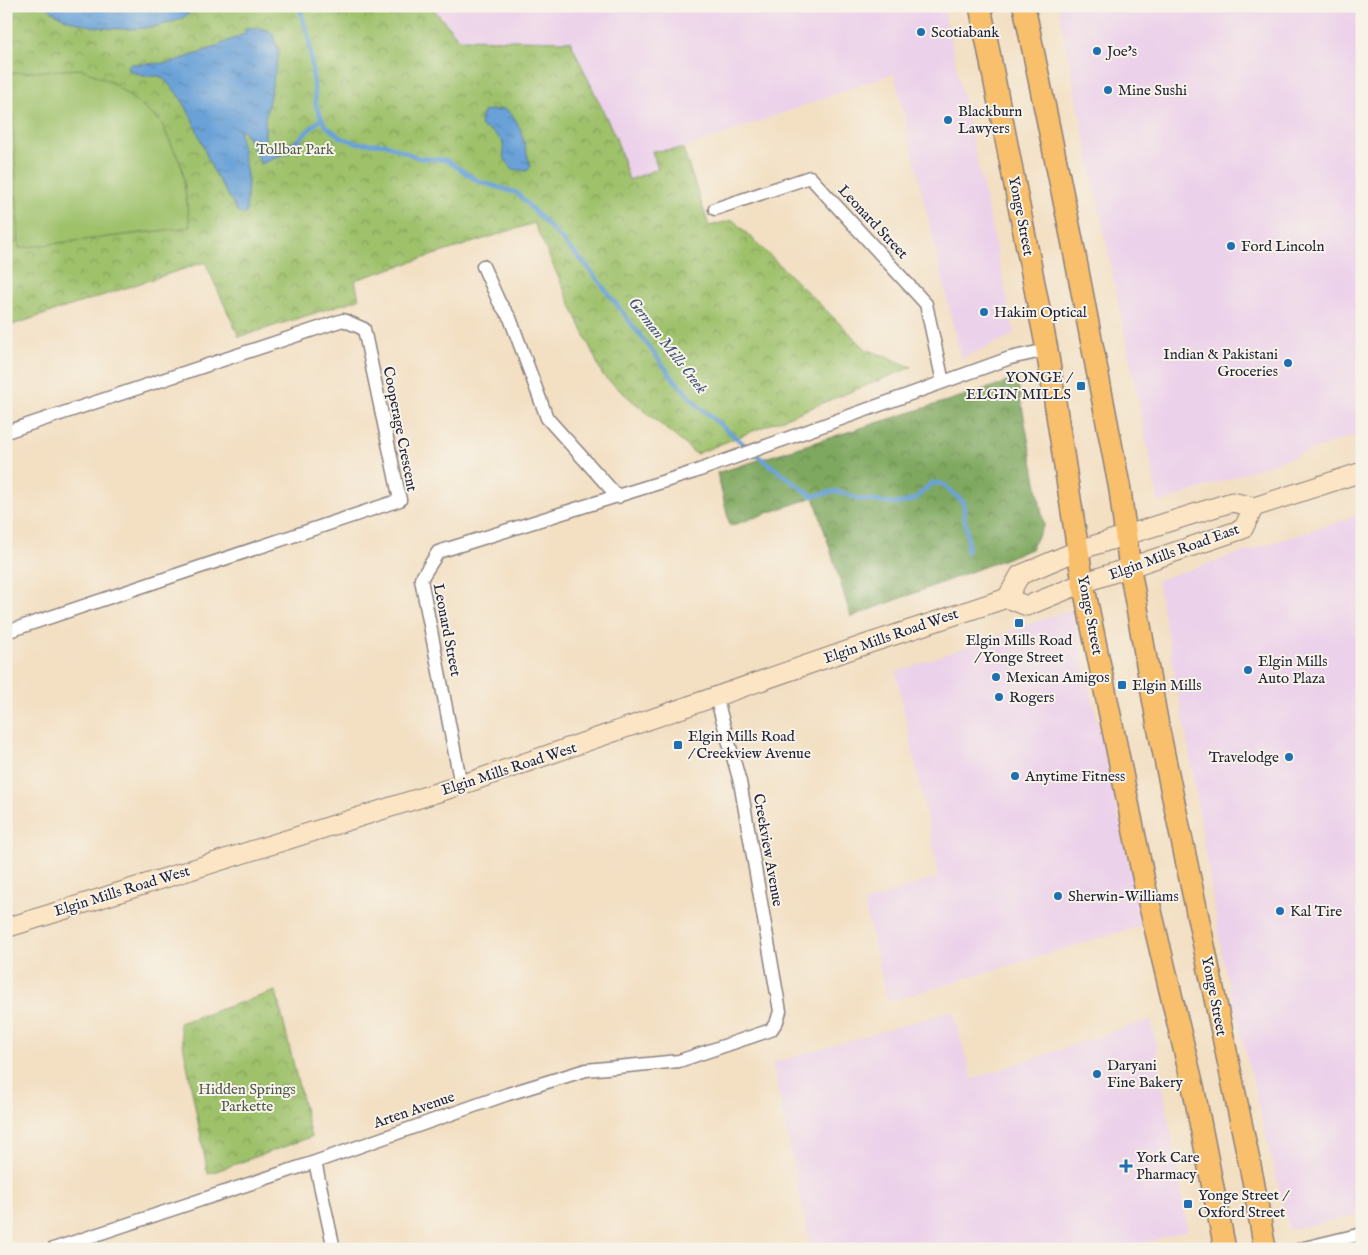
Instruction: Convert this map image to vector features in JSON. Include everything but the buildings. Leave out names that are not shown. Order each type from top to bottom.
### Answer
[{"type":"main road","name":"Yonge Street","points":[[980,6],[1047,350],[1083,584],[1146,886],[1193,1086],[1225,1249]]},
{"type":"main road","name":"Yonge Street","points":[[1024,6],[1072,240],[1127,536],[1130,569],[1158,726],[1253,1180],[1265,1249]]},
{"type":"main road","name":"Elgin Mills Road East","points":[[1127,536],[1232,502],[1254,507],[1362,472]]},
{"type":"main road","name":"Elgin Mills Road East","points":[[1083,584],[1243,529],[1254,507]]},
{"type":"main road","points":[[1083,584],[1027,606],[1007,598],[1020,575],[1079,550],[1127,536]]},
{"type":"main road","name":"Elgin Mills Road West","points":[[6,928],[461,785],[867,644],[1007,598]]},
{"type":"street","name":"Leonard Street","points":[[715,209],[810,177],[926,304],[944,382]]},
{"type":"street","points":[[483,266],[499,302],[510,318],[547,418],[618,497]]},
{"type":"street","name":"Cooperage Crescent","points":[[6,432],[342,320],[364,329],[400,500],[6,632]]},
{"type":"street","name":"Leonard Street","points":[[461,785],[420,579],[438,552],[694,472],[1010,358],[1047,350]]},
{"type":"street","name":"Creekview Avenue","points":[[716,697],[740,782],[780,1011]]},
{"type":"street","name":"Arten Avenue","points":[[53,1249],[315,1162],[508,1094],[586,1070],[679,1061],[771,1030],[777,1022],[780,1011]]},
{"type":"street","points":[[315,1162],[334,1249]]},
{"type":"street","points":[[1300,1249],[1362,1234]]},
{"type":"shaded area","points":[[431,6],[943,6],[1015,334],[961,359],[894,73],[683,149],[653,151],[659,169],[629,180],[616,138],[570,41],[458,39]]},
{"type":"shaded area","points":[[1058,6],[1362,6],[1362,433],[1159,503]]},
{"type":"shaded area","points":[[1362,514],[1362,1214],[1289,1230],[1223,961],[1187,739],[1157,580]]},
{"type":"shaded area","points":[[1072,609],[1143,925],[888,1002],[864,903],[939,876],[896,672]]},
{"type":"shaded area","points":[[952,1011],[973,1079],[1151,1019],[1188,1230],[1124,1249],[811,1249],[772,1063]]},
{"type":"green space","name":"Tollbar Park","points":[[6,6],[431,6],[459,39],[570,41],[616,138],[629,180],[658,169],[652,151],[683,149],[709,226],[733,220],[866,349],[912,367],[696,454],[603,376],[534,223],[355,280],[359,299],[239,337],[205,262],[6,327]]},
{"type":"green space","points":[[82,69],[113,83],[161,122],[182,167],[190,227],[19,248],[11,73]]},
{"type":"green space","points":[[1017,379],[1044,525],[1031,549],[851,617],[814,497],[730,526],[717,473]]},
{"type":"green space","name":"Hidden Springs Parkette","points":[[276,991],[311,1137],[208,1174],[179,1023]]},
{"type":"water","points":[[47,6],[197,6],[185,16],[168,24],[146,28],[122,29],[77,23],[59,16]]},
{"type":"water","points":[[248,27],[268,30],[273,35],[279,52],[265,120],[265,142],[273,147],[278,147],[287,145],[300,138],[302,147],[261,164],[245,133],[241,129],[239,130],[248,181],[246,214],[239,214],[213,170],[187,108],[180,97],[160,76],[144,76],[127,69],[129,65],[133,64],[170,63],[208,50],[246,33],[244,29]]},
{"type":"water","points":[[503,109],[514,118],[522,133],[531,166],[527,171],[512,169],[504,157],[503,142],[493,132],[481,126],[480,119],[484,111]]},
{"type":"waterway","name":"German Mills Creek","points":[[299,6],[309,39],[316,106],[325,125],[340,137],[357,143],[385,144],[419,158],[446,160],[478,181],[517,193],[587,266],[673,378],[698,406],[758,456],[812,496],[837,491],[859,499],[895,504],[914,500],[932,483],[943,484],[964,503],[968,539],[967,552]]},
{"type":"waterway","points":[[300,138],[321,119]]},
{"type":"place","name":"Scotiabank","points":[[921,32]]},
{"type":"place","name":"Joe's","points":[[1097,51]]},
{"type":"place","name":"Mine Sushi","points":[[1108,90]]},
{"type":"place","name":"Blackburn Lawyers","points":[[948,120]]},
{"type":"place","name":"Ford Lincoln","points":[[1231,246]]},
{"type":"place","name":"Hakim Optical","points":[[984,312]]},
{"type":"place","name":"Indian & Pakistani Groceries","points":[[1288,363]]},
{"type":"place","name":"YONGE / ELGIN MILLS","points":[[1081,386]]},
{"type":"place","name":"Elgin Mills Road / Yonge Street","points":[[1019,623]]},
{"type":"place","name":"Elgin Mills Auto Plaza","points":[[1248,670]]},
{"type":"place","name":"Mexican Amigos","points":[[996,677]]},
{"type":"place","name":"Elgin Mills","points":[[1122,685]]},
{"type":"place","name":"Rogers","points":[[999,697]]},
{"type":"place","name":"Elgin Mills Road / Creekview Avenue","points":[[678,745]]},
{"type":"place","name":"Travelodge","points":[[1289,757]]},
{"type":"place","name":"Anytime Fitness","points":[[1015,776]]},
{"type":"place","name":"Sherwin-Williams","points":[[1058,896]]},
{"type":"place","name":"Kal Tire","points":[[1280,911]]},
{"type":"place","name":"Daryani Fine Bakery","points":[[1097,1074]]},
{"type":"place","name":"York Care Pharmacy","points":[[1126,1166]]},
{"type":"place","name":"Yonge Street / Oxford Street","points":[[1188,1204]]}]
